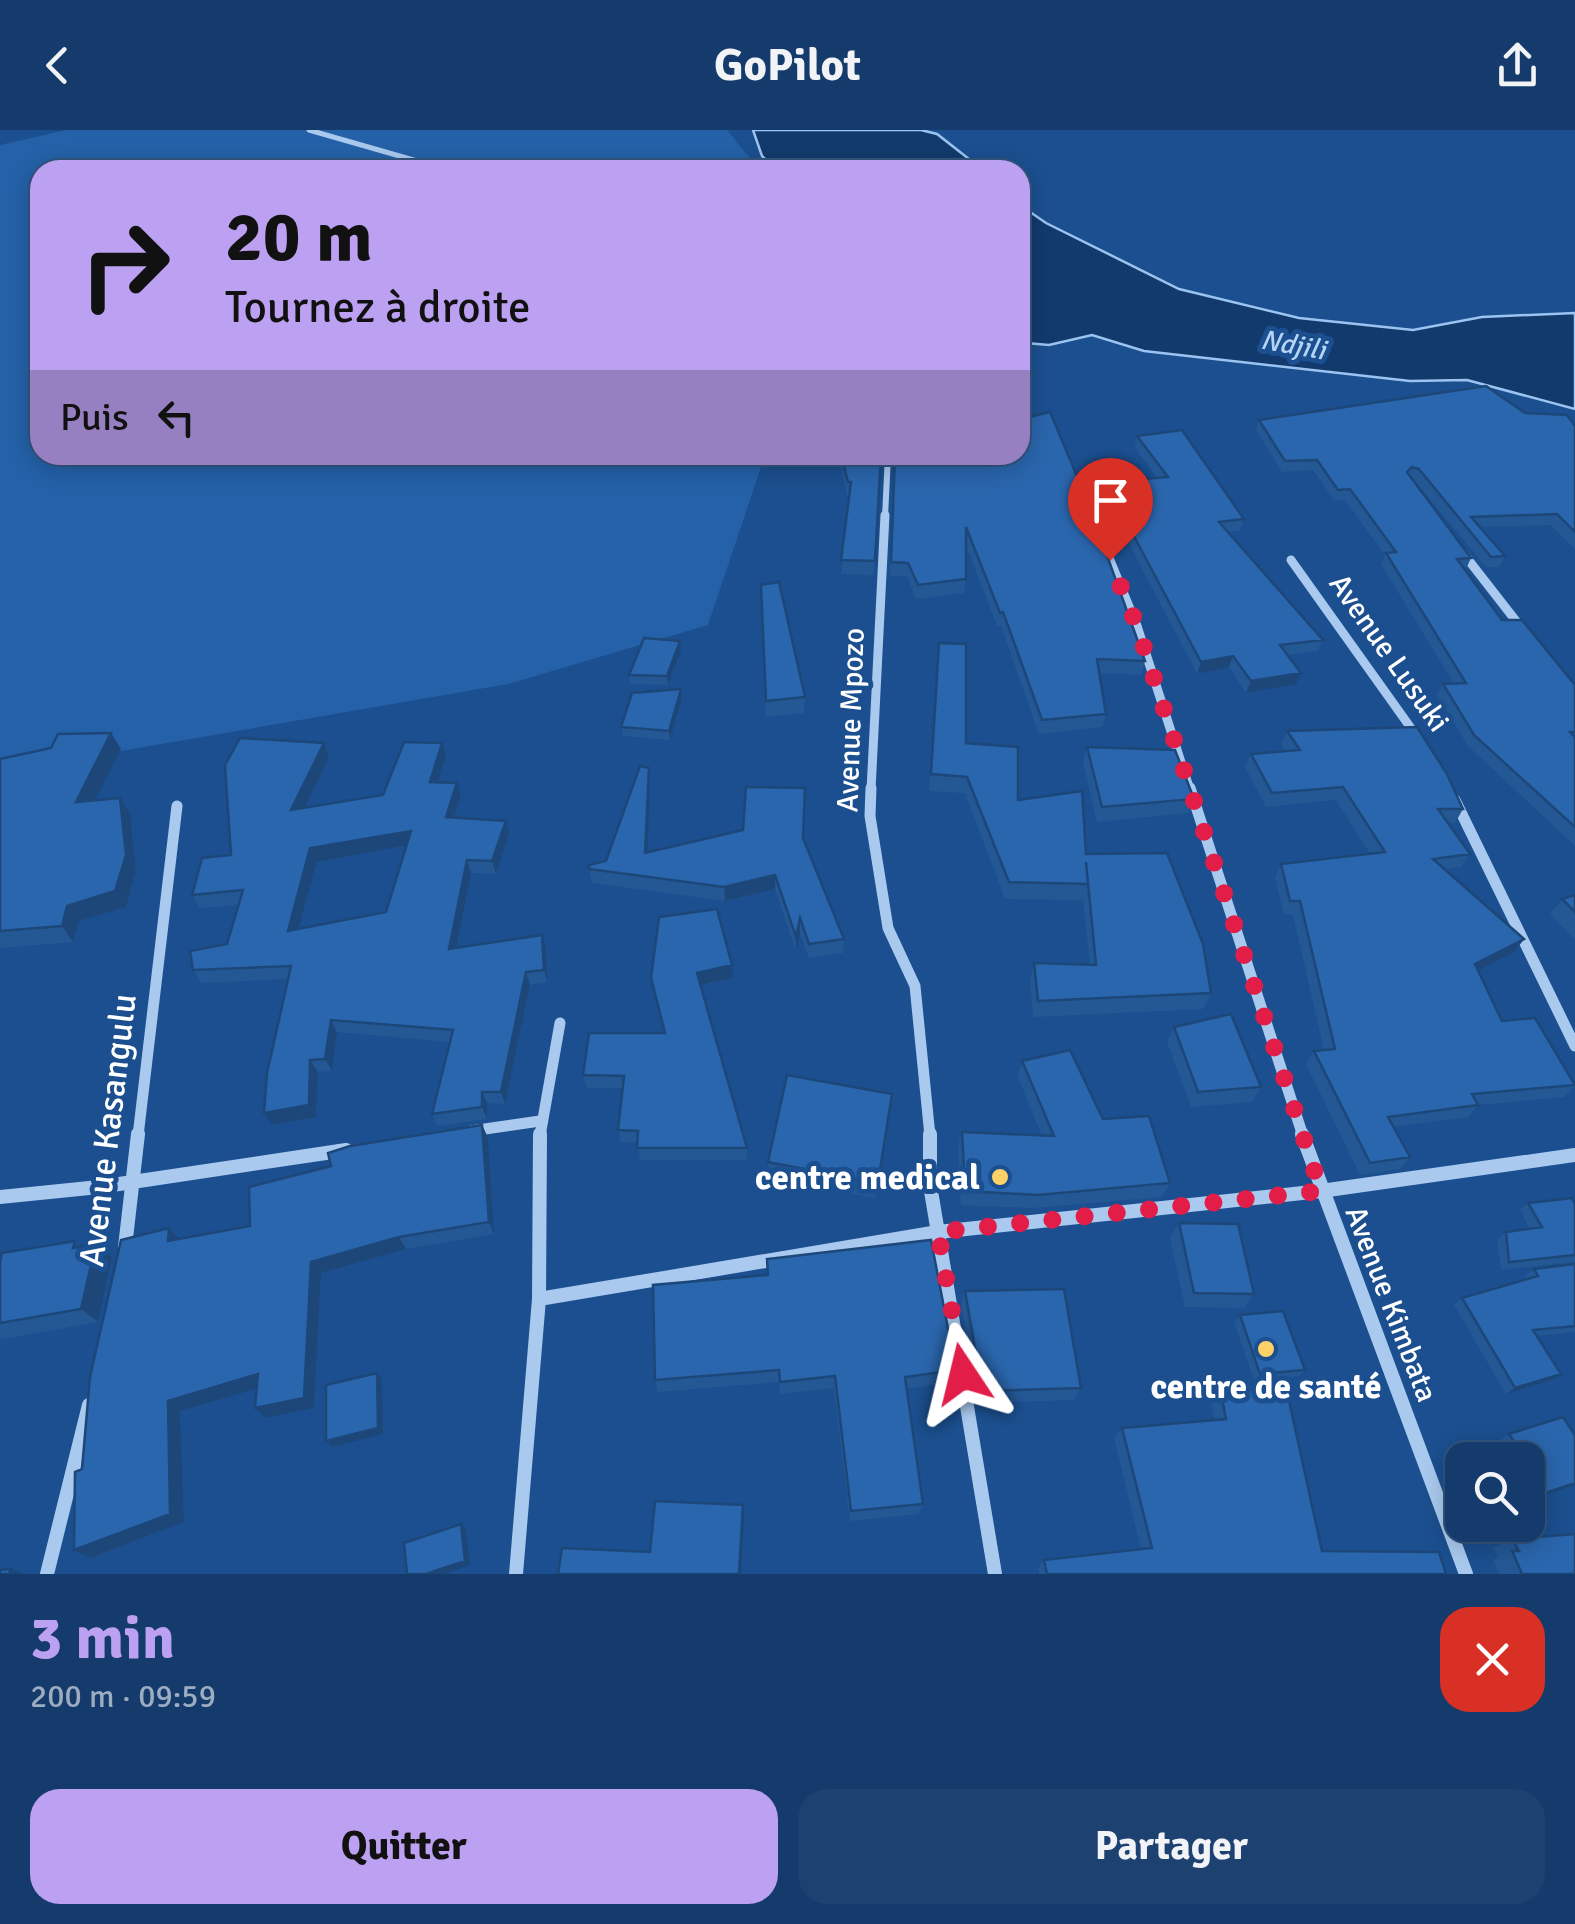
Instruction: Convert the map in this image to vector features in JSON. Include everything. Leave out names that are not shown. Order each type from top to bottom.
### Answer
[{"type":"street","points":[[309,130],[411,160]]},
{"type":"street","name":"Avenue Mpozo","points":[[888,465],[870,816],[888,928],[915,986],[930,1126],[930,1185],[995,1574]]},
{"type":"street","name":"Avenue Kimbata","points":[[1085,499],[1137,626],[1321,1191],[1466,1574]]},
{"type":"street","points":[[1457,545],[1528,637]]},
{"type":"street","name":"Avenue Lusuki","points":[[1291,560],[1425,748]]},
{"type":"street","points":[[1452,794],[1575,1046]]},
{"type":"street","name":"Avenue Kasangulu","points":[[123,1258],[177,806]]},
{"type":"street","points":[[516,1574],[540,1299],[540,1121],[560,1023]]},
{"type":"street","points":[[463,1132],[540,1121]]},
{"type":"street","points":[[0,1197],[366,1146]]},
{"type":"street","points":[[540,1299],[938,1232],[1321,1191],[1575,1154]]},
{"type":"street","points":[[47,1574],[93,1388]]},
{"type":"shaded area","points":[[66,130],[727,130],[752,160],[30,160],[30,465],[762,465],[708,625],[508,684],[0,772],[0,145]]},
{"type":"water","points":[[753,130],[921,130],[937,134],[970,160],[766,160]]},
{"type":"water","name":"Ndjili","points":[[1030,212],[1179,289],[1299,318],[1413,330],[1482,317],[1575,313],[1575,409],[1467,380],[1410,381],[1144,351],[1092,335],[1049,345],[1030,343]]},
{"type":"building","points":[[1486,386],[1525,413],[1567,415],[1575,426],[1575,532],[1557,514],[1471,517],[1505,556],[1491,557],[1419,469],[1412,467],[1407,472],[1471,558],[1457,559],[1502,620],[1522,620],[1575,685],[1575,732],[1570,732],[1575,737],[1575,827],[1474,735],[1443,684],[1466,683],[1386,553],[1396,552],[1350,489],[1338,490],[1317,460],[1285,461],[1259,420]]},
{"type":"building","points":[[1050,412],[1087,500],[1145,661],[1097,659],[1106,714],[1042,720],[1003,612],[1000,613],[966,527],[966,579],[918,585],[908,563],[891,562],[895,465],[1030,465],[1030,417]]},
{"type":"building","points":[[1182,430],[1244,519],[1219,522],[1323,640],[1280,645],[1301,673],[1251,681],[1233,656],[1201,662],[1128,525],[1116,529],[1119,539],[1094,483],[1168,477],[1137,436]]},
{"type":"building","points":[[844,465],[880,465],[875,561],[841,560],[848,482]]},
{"type":"building","points":[[779,582],[805,697],[766,701],[761,585]]},
{"type":"building","points":[[644,638],[680,641],[667,676],[629,675]]},
{"type":"building","points":[[939,643],[966,644],[966,743],[1018,747],[1018,800],[1082,791],[1086,854],[1167,853],[1203,944],[1211,993],[1038,1001],[1034,963],[1096,965],[1086,862],[1088,884],[1009,882],[967,777],[931,774]]},
{"type":"building","points":[[681,689],[669,731],[621,727],[632,693]]},
{"type":"building","points":[[1417,727],[1447,774],[1463,809],[1438,809],[1470,854],[1433,859],[1524,939],[1475,964],[1502,1021],[1535,1018],[1575,1085],[1472,1094],[1478,1105],[1388,1117],[1410,1157],[1370,1163],[1314,1051],[1335,1049],[1300,901],[1290,901],[1281,864],[1385,852],[1343,787],[1272,793],[1251,754],[1300,750],[1287,731]]},
{"type":"building","points":[[111,733],[76,802],[120,798],[126,855],[115,891],[67,906],[62,926],[0,931],[0,759],[51,748],[58,734]]},
{"type":"building","points":[[240,738],[324,743],[291,810],[383,795],[404,742],[442,743],[430,782],[457,783],[446,817],[506,821],[492,861],[467,860],[449,949],[542,935],[544,970],[526,972],[501,1092],[482,1092],[482,1107],[432,1114],[453,1030],[331,1020],[325,1059],[310,1060],[309,1105],[264,1113],[267,1073],[291,966],[193,970],[190,951],[227,944],[243,890],[192,895],[202,858],[231,855],[225,765]],"holes":[[[411,831],[386,912],[288,931],[310,848]]]},
{"type":"building","points":[[1087,747],[1175,750],[1194,799],[1102,807]]},
{"type":"building","points":[[640,766],[649,768],[645,853],[743,830],[746,787],[805,788],[803,838],[844,939],[809,944],[800,918],[796,937],[775,875],[724,887],[589,869],[589,865],[606,861]]},
{"type":"building","points":[[1575,895],[1575,912],[1562,899]]},
{"type":"building","points":[[717,909],[732,965],[697,973],[747,1148],[637,1148],[638,1131],[618,1130],[624,1076],[583,1075],[589,1033],[665,1033],[651,978],[659,917]]},
{"type":"building","points":[[1231,1014],[1261,1087],[1198,1092],[1174,1027]]},
{"type":"building","points":[[1070,1050],[1103,1119],[1149,1116],[1170,1183],[1038,1195],[965,1191],[962,1132],[1054,1136],[1022,1061]]},
{"type":"building","points":[[787,1075],[892,1094],[878,1183],[768,1162]]},
{"type":"building","points":[[482,1125],[489,1222],[399,1237],[311,1262],[304,1398],[255,1408],[258,1374],[168,1401],[170,1514],[74,1550],[75,1472],[82,1469],[90,1377],[121,1240],[169,1228],[168,1241],[250,1226],[249,1187],[331,1166],[328,1153],[350,1146]]},
{"type":"building","points":[[1572,1198],[1575,1255],[1509,1262],[1506,1232],[1542,1227],[1528,1203]]},
{"type":"building","points":[[1179,1223],[1238,1224],[1254,1294],[1194,1293]]},
{"type":"building","points":[[931,1240],[956,1370],[905,1377],[923,1504],[851,1511],[835,1376],[780,1382],[779,1370],[655,1380],[653,1285],[768,1275],[767,1259]]},
{"type":"building","points":[[75,1241],[73,1248],[96,1243],[81,1309],[0,1323],[2,1253]]},
{"type":"building","points":[[1575,1264],[1575,1326],[1533,1330],[1561,1374],[1515,1388],[1462,1298],[1538,1276],[1534,1269]]},
{"type":"building","points":[[1064,1289],[1081,1388],[985,1391],[965,1291]]},
{"type":"building","name":"centre de santé","points":[[1283,1311],[1305,1370],[1260,1374],[1240,1315]]},
{"type":"building","points":[[377,1373],[378,1428],[326,1441],[326,1385]]},
{"type":"building","points":[[1219,1383],[1286,1387],[1322,1551],[1439,1552],[1446,1574],[1047,1574],[1044,1560],[1152,1548],[1122,1428],[1226,1419]]},
{"type":"building","points":[[1563,1417],[1575,1435],[1575,1483],[1545,1493],[1545,1442],[1515,1442],[1509,1434]]},
{"type":"building","points":[[655,1501],[743,1505],[739,1574],[558,1574],[562,1548],[650,1552]]},
{"type":"building","points":[[461,1524],[465,1561],[426,1574],[407,1574],[404,1543]]},
{"type":"building","points":[[1575,1534],[1575,1574],[1522,1574],[1512,1551],[1519,1551],[1514,1542],[1545,1542],[1545,1536]]},
{"type":"place","name":"centre medical","points":[[1000,1177]]},
{"type":"place","name":"centre de santé","points":[[1266,1349]]},
{"type":"route","points":[[963,1374],[938,1232],[1321,1191],[1137,626],[1110,560]]}]
